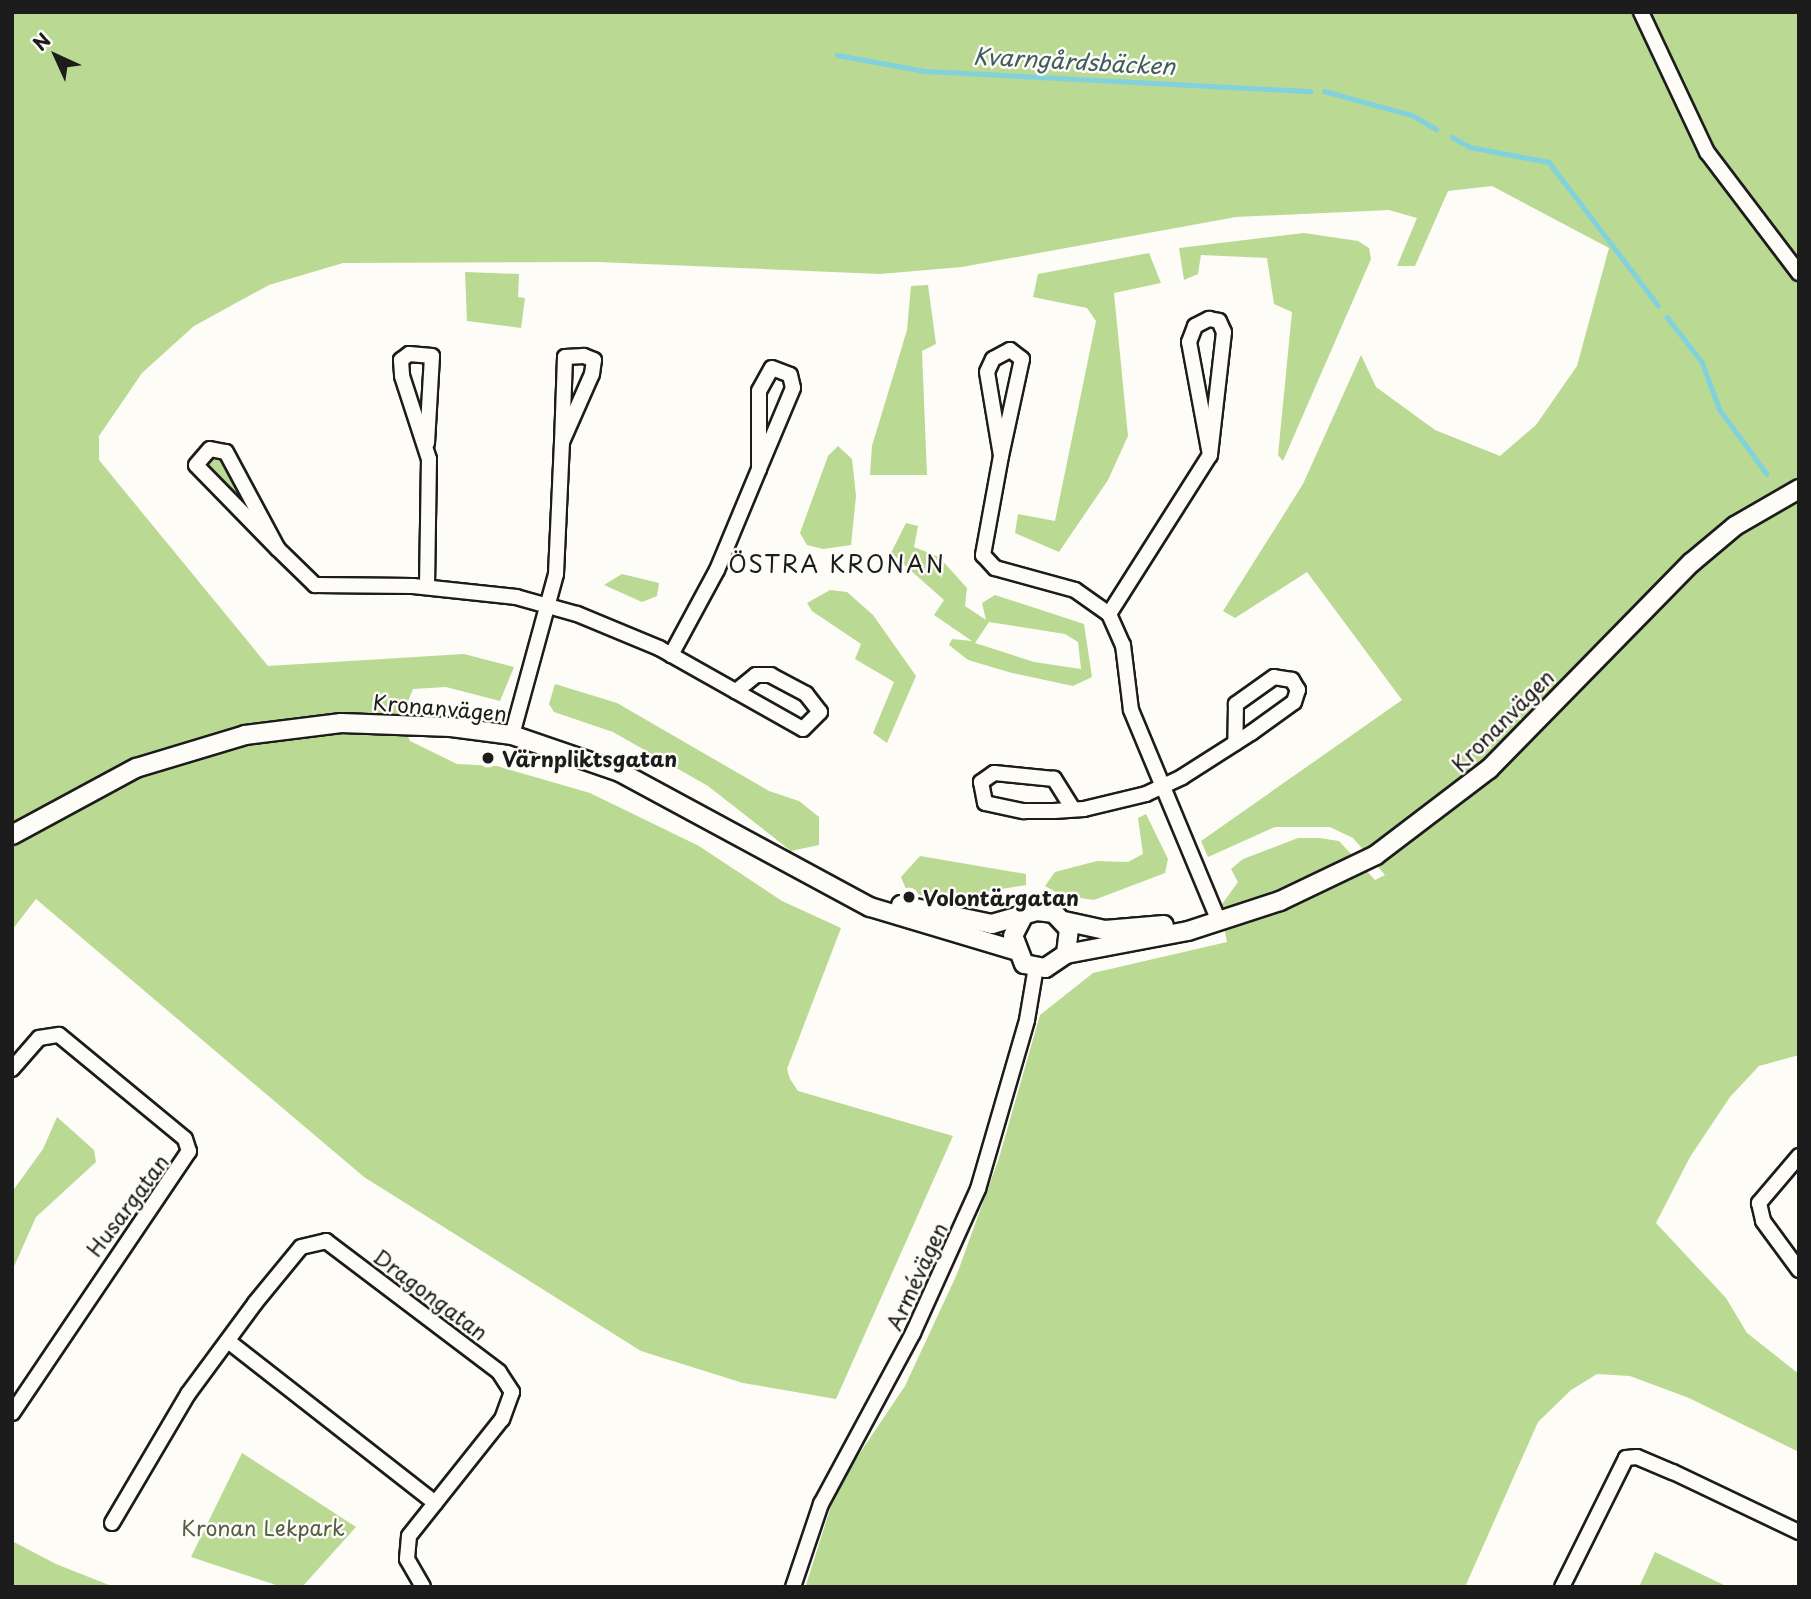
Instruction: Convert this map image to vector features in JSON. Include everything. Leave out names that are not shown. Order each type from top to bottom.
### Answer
[{"type":"street","points":[[1641,12],[1707,152],[1799,273]]},
{"type":"street","points":[[1109,614],[1210,455],[1224,328],[1209,319],[1195,326],[1189,342],[1210,455]]},
{"type":"street","points":[[1001,456],[986,372],[993,359],[1010,350],[1022,359],[982,548],[986,561],[1075,590],[1109,614],[1123,645],[1126,693],[1217,919]]},
{"type":"street","points":[[427,443],[402,376],[401,360],[409,354],[432,356],[427,443],[427,587]]},
{"type":"street","points":[[512,735],[558,559],[562,442],[565,357],[584,356],[594,360],[592,374],[562,442]]},
{"type":"street","points":[[671,655],[718,570],[793,388],[790,375],[772,368],[759,391],[759,469]]},
{"type":"street","points":[[278,549],[226,452],[210,449],[196,465],[307,582],[319,587],[470,589],[546,606],[671,655],[803,729],[820,712],[806,694],[771,675],[756,675],[736,691]]},
{"type":"street","name":"Kronanvägen","points":[[1066,954],[1179,934],[1199,924],[1280,901],[1348,870],[1415,828],[1489,769],[1691,563],[1735,526],[1799,489]]},
{"type":"street","points":[[1073,809],[1054,779],[994,773],[981,782],[982,798],[990,806],[1073,809],[1164,786],[1235,743],[1294,702],[1298,690],[1292,680],[1274,677],[1236,704],[1235,743]]},
{"type":"street","name":"Kronanvägen","points":[[12,835],[105,781],[246,734],[310,725],[397,722],[512,735],[620,772],[870,907],[990,939],[1014,950]]},
{"type":"street","name":"Kronanvägen","points":[[850,894],[976,922],[1022,918]]},
{"type":"street","points":[[1045,911],[1065,921],[1071,938],[1066,954],[1052,965],[1036,967],[1014,950],[1013,936],[1022,918],[1045,911]]},
{"type":"street","name":"Kronanvägen","points":[[1065,921],[1105,930],[1199,924]]},
{"type":"street","name":"Armévägen","points":[[793,1587],[821,1504],[909,1340],[978,1189],[1027,1020],[1036,967]]},
{"type":"street","name":"Husargatan","points":[[12,1069],[39,1038],[59,1035],[185,1139],[189,1151],[12,1413]]},
{"type":"street","points":[[1799,1156],[1759,1203],[1763,1221],[1799,1270]]},
{"type":"street","name":"Dragongatan","points":[[112,1523],[188,1394],[301,1247],[319,1240],[499,1372],[512,1392],[508,1410],[407,1542],[407,1559],[423,1587]]},
{"type":"street","points":[[228,1341],[435,1503]]},
{"type":"street","points":[[1562,1587],[1626,1458],[1637,1457],[1673,1472],[1799,1532]]},
{"type":"green space","points":[[12,12],[1799,12],[1799,1055],[1759,1066],[1730,1097],[1690,1157],[1656,1223],[1726,1298],[1747,1333],[1799,1374],[1799,1452],[1689,1398],[1630,1376],[1597,1374],[1571,1390],[1538,1422],[1465,1587],[806,1585],[837,1487],[905,1386],[957,1274],[999,1158],[1040,1015],[1093,973],[1227,942],[1220,907],[1238,882],[1231,869],[1243,859],[1298,838],[1319,838],[1339,841],[1375,880],[1385,875],[1353,838],[1330,827],[1275,827],[1208,857],[1201,841],[1402,700],[1307,572],[1235,618],[1223,611],[1303,484],[1361,355],[1376,387],[1435,430],[1500,456],[1536,425],[1577,366],[1609,248],[1492,186],[1448,191],[1415,266],[1397,266],[1417,218],[1389,210],[1236,217],[962,267],[880,274],[598,262],[343,263],[269,285],[194,326],[142,373],[99,436],[99,460],[268,666],[464,654],[514,667],[500,701],[446,687],[413,689],[400,721],[410,741],[457,764],[497,766],[590,793],[699,846],[782,901],[841,928],[787,1069],[790,1079],[798,1091],[953,1136],[836,1399],[743,1383],[641,1351],[364,1177],[36,899],[12,930]]},
{"type":"green space","points":[[1304,233],[1358,241],[1369,248],[1371,259],[1283,461],[1278,455],[1292,312],[1274,304],[1267,258],[1201,255],[1198,274],[1184,280],[1179,248]]},
{"type":"green space","points":[[1149,253],[1161,283],[1114,293],[1128,436],[1108,480],[1059,552],[1015,533],[1018,514],[1055,521],[1096,321],[1087,308],[1033,297],[1038,274]]},
{"type":"green space","points":[[465,272],[519,274],[518,297],[525,298],[521,328],[467,321]]},
{"type":"green space","points":[[928,285],[936,344],[922,351],[927,475],[870,475],[872,446],[907,330],[911,286]]},
{"type":"green space","points":[[838,446],[852,459],[856,496],[851,545],[823,549],[807,545],[800,533],[828,456]]},
{"type":"green space","points":[[211,455],[224,458],[240,482],[250,514],[205,466]]},
{"type":"green space","points":[[906,523],[918,526],[914,547],[939,557],[967,588],[965,606],[986,620],[982,603],[995,595],[1084,624],[1092,677],[1073,686],[968,660],[949,645],[952,639],[972,641],[934,615],[944,600],[891,553]],"holes":[[[989,622],[1065,634],[1078,642],[1081,669],[1034,662],[975,643]]]},
{"type":"green space","points":[[622,574],[659,583],[657,596],[642,602],[604,585]]},
{"type":"green space","points":[[830,590],[847,592],[873,615],[916,676],[887,743],[873,733],[894,682],[855,659],[861,644],[812,611],[807,603]]},
{"type":"green space","points":[[555,684],[617,703],[769,791],[799,801],[819,817],[819,845],[791,851],[708,786],[613,732],[554,712],[549,704]]},
{"type":"green space","points":[[1146,814],[1168,859],[1165,873],[1094,900],[1061,895],[1045,886],[1055,872],[1097,861],[1128,862],[1143,854],[1138,818]]},
{"type":"green space","points":[[920,856],[1026,874],[1026,885],[941,899],[923,896],[906,889],[901,877]]},
{"type":"green space","points":[[57,1117],[94,1150],[96,1162],[36,1217],[12,1271],[12,1192],[43,1149]]},
{"type":"green space","name":"Kronan Lekpark","points":[[242,1453],[356,1527],[302,1587],[282,1587],[191,1557]]},
{"type":"green space","points":[[12,1541],[56,1564],[114,1587],[12,1587]]},
{"type":"green space","points":[[1655,1552],[1728,1587],[1639,1587]]},
{"type":"waterway","name":"Kvarngårdsbäcken","points":[[837,55],[925,71],[1310,91]]},
{"type":"waterway","name":"Kvarngårdsbäcken","points":[[1324,91],[1412,115],[1436,129]]},
{"type":"waterway","name":"Kvarngårdsbäcken","points":[[1452,137],[1470,147],[1549,162],[1658,305]]},
{"type":"waterway","name":"Kvarngårdsbäcken","points":[[1667,317],[1702,362],[1720,410],[1767,474]]},
{"type":"place","name":"Värnpliktsgatan","points":[[488,758]]},
{"type":"place","name":"Volontärgatan","points":[[909,897]]},
{"type":"district","name":"ÖSTRA KRONAN","points":[[837,564]]}]
